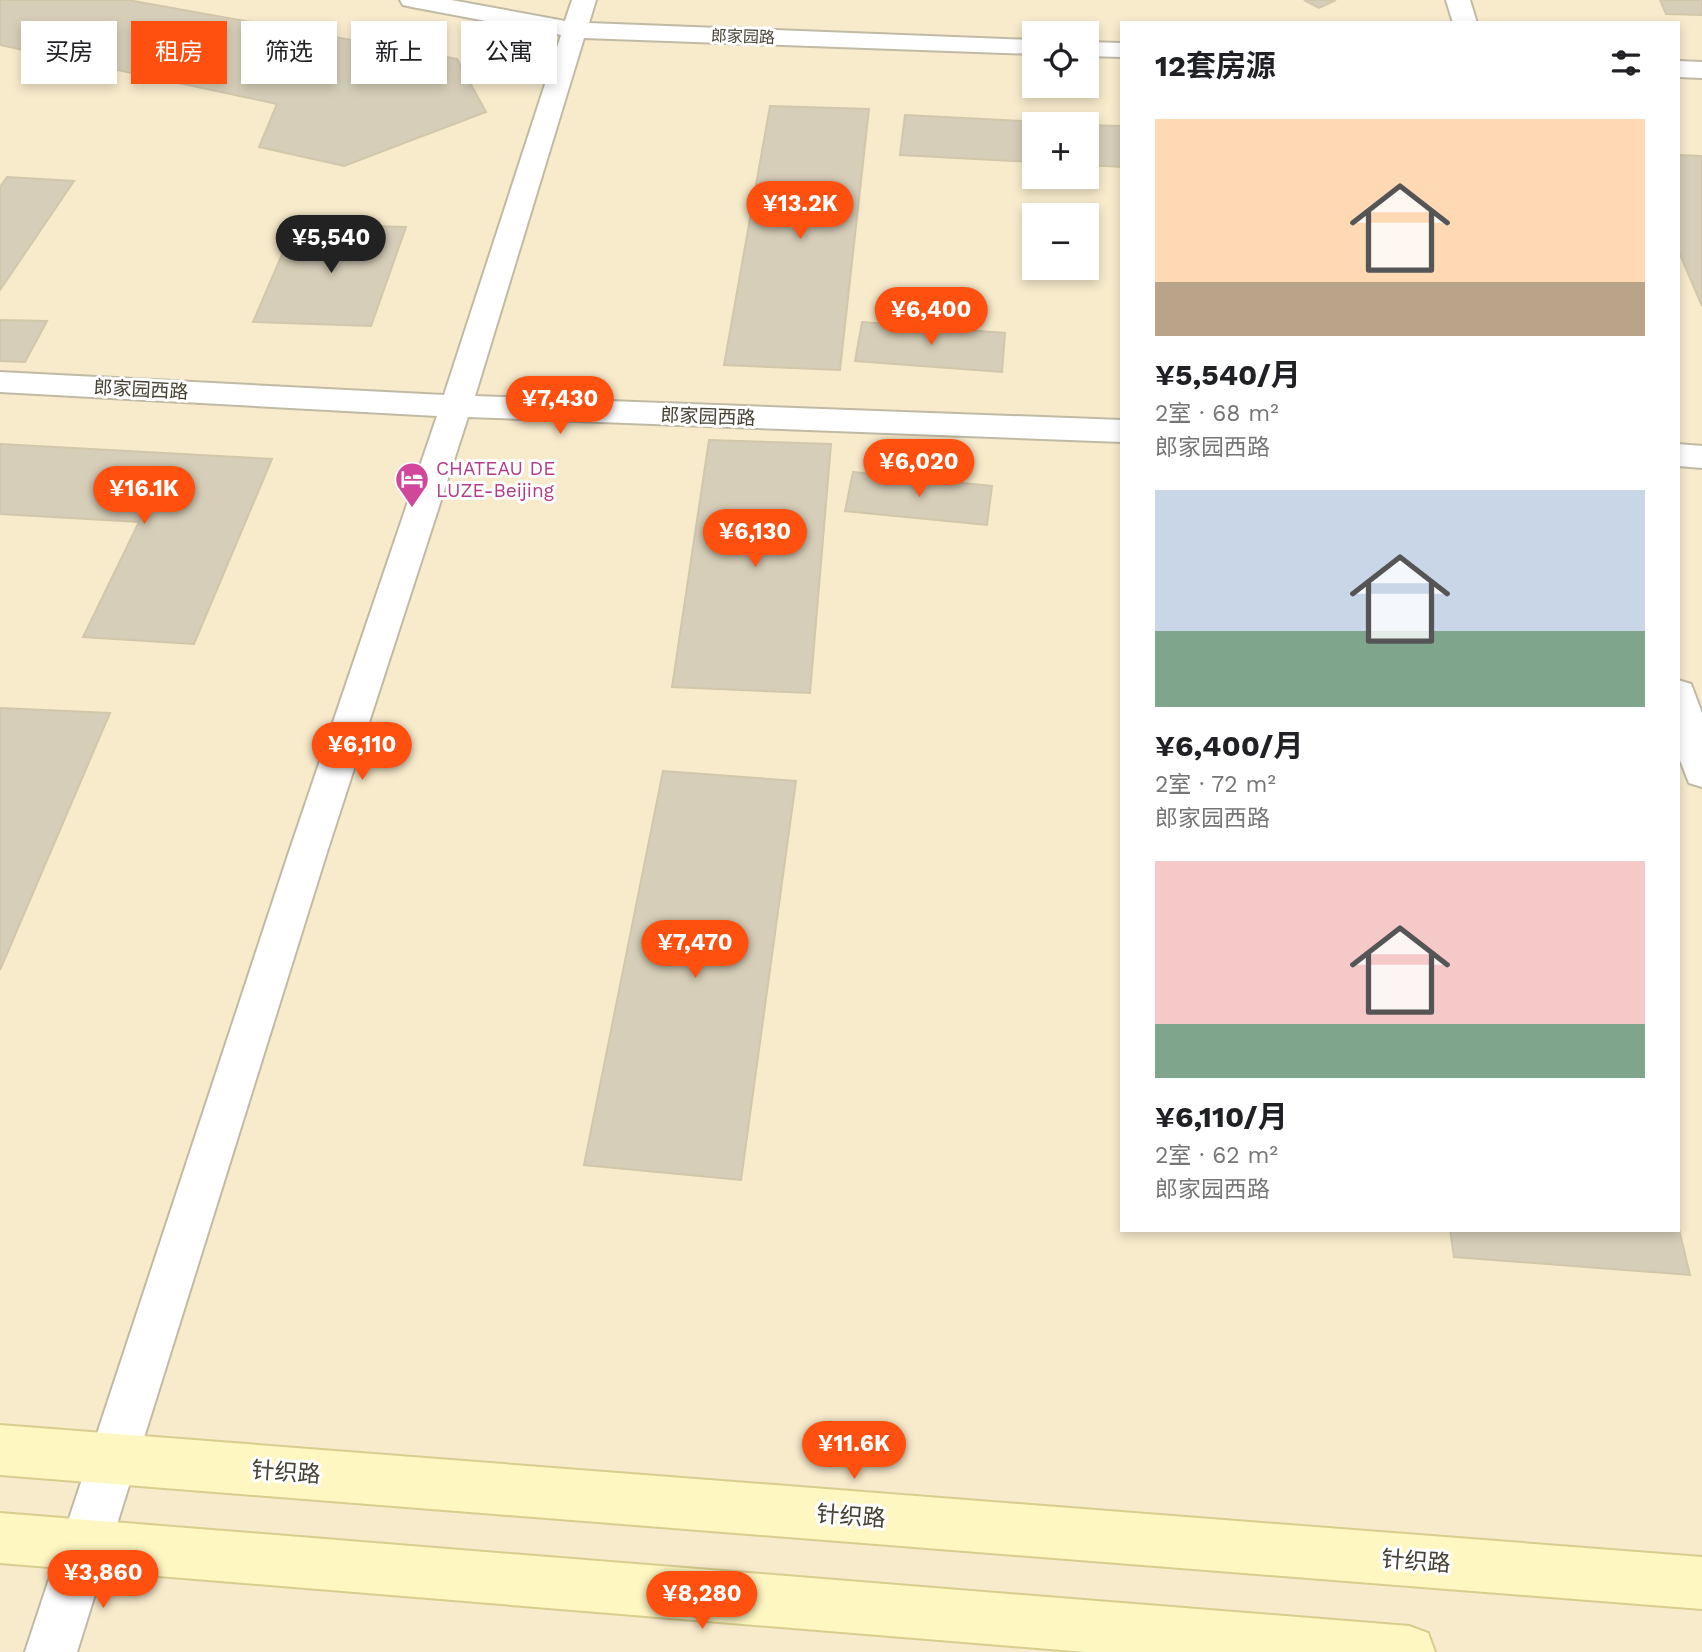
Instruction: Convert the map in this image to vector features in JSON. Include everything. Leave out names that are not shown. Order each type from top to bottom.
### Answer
[{"type":"main road","name":"针织路","points":[[0,1450],[1702,1583]]},
{"type":"main road","points":[[0,1538],[1409,1652]]},
{"type":"street","name":"郎家园路","points":[[412,0],[579,15],[1022,46]]},
{"type":"street","points":[[1458,0],[1464,21]]},
{"type":"street","points":[[51,1652],[308,852],[456,406],[579,15]]},
{"type":"street","points":[[1099,49],[1120,50]]},
{"type":"street","points":[[1680,69],[1702,70]]},
{"type":"street","name":"郎家园西路","points":[[0,382],[456,406],[1120,431]]},
{"type":"street","points":[[1680,455],[1702,457]]},
{"type":"street","points":[[1680,700],[1702,772]]},
{"type":"shaded area","points":[[0,0],[1702,0],[1702,1652],[0,1652]]},
{"type":"building","points":[[0,0],[128,0],[245,21],[241,21],[241,84],[337,84],[337,37],[351,40],[351,84],[447,84],[447,57],[457,59],[461,66],[461,84],[471,84],[486,112],[344,166],[259,147],[277,104],[183,84],[227,84],[227,21],[131,21],[131,73],[117,70],[117,21],[21,21],[21,49],[0,45]]},
{"type":"building","points":[[1304,0],[1336,0],[1319,8]]},
{"type":"building","points":[[1660,0],[1702,0],[1702,15],[1666,14]]},
{"type":"building","points":[[770,106],[869,109],[840,370],[724,365]]},
{"type":"building","points":[[905,115],[1022,121],[1022,161],[900,155]]},
{"type":"building","points":[[1099,125],[1120,126],[1120,167],[1099,166]]},
{"type":"building","points":[[1680,155],[1702,156],[1702,306],[1680,255]]},
{"type":"building","points":[[7,177],[74,181],[0,290],[0,187]]},
{"type":"building","points":[[295,224],[406,227],[371,326],[253,322]]},
{"type":"building","points":[[0,320],[47,321],[25,362],[0,361]]},
{"type":"building","points":[[862,322],[1005,333],[1002,372],[855,361]]},
{"type":"building","points":[[709,440],[831,444],[810,693],[672,687]]},
{"type":"building","points":[[0,444],[272,459],[194,644],[83,637],[139,522],[0,514]]},
{"type":"building","points":[[853,472],[992,486],[987,525],[845,511]]},
{"type":"building","points":[[0,708],[110,713],[0,970]]},
{"type":"building","points":[[663,771],[796,781],[741,1180],[584,1165]]},
{"type":"building","points":[[1450,1232],[1680,1232],[1690,1275],[1454,1257]]},
{"type":"place","name":"CHATEAU DE LUZE-Beijing","points":[[412,509]]}]
